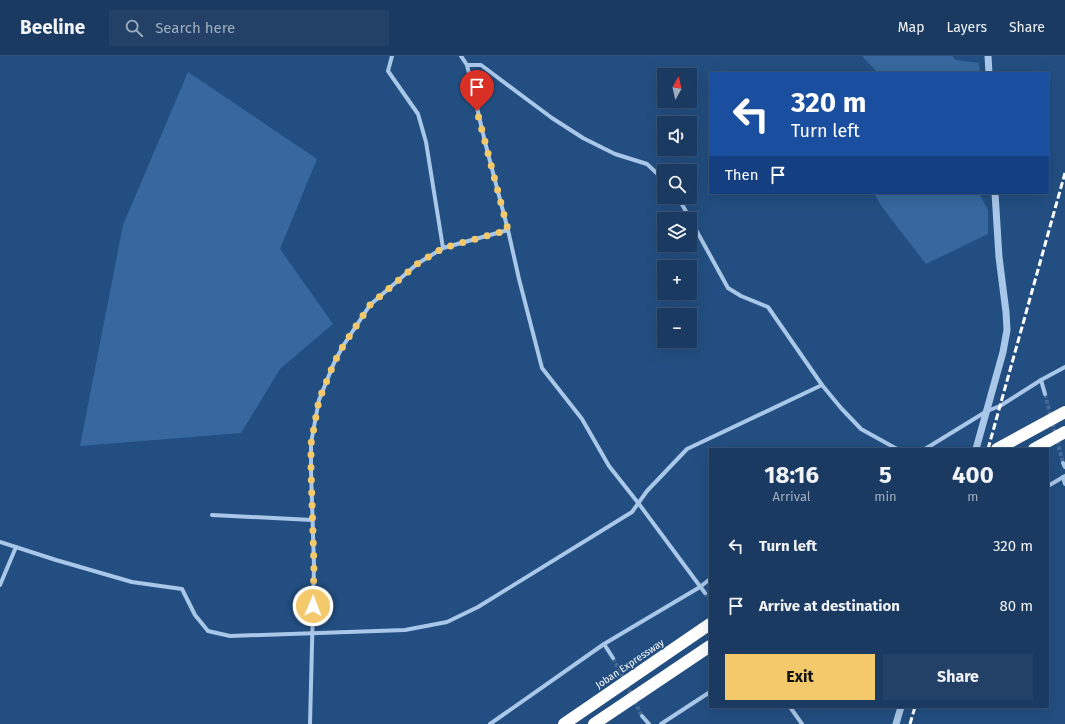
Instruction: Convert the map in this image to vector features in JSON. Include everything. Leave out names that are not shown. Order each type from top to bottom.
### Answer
[{"type":"highway","points":[[998,448],[1065,412]]},
{"type":"highway","points":[[1036,448],[1065,432]]},
{"type":"highway","name":"Joban Expressway","points":[[564,724],[709,625]]},
{"type":"highway","points":[[594,724],[709,647]]},
{"type":"street","points":[[392,56],[388,71],[418,114],[426,142],[443,248]]},
{"type":"street","points":[[461,56],[467,65],[542,368],[582,419],[609,466],[705,593]]},
{"type":"street","points":[[988,56],[989,72]]},
{"type":"street","points":[[467,65],[481,65],[552,118],[584,138],[615,154],[647,164],[657,173]]},
{"type":"street","points":[[976,448],[1003,352],[1007,330],[999,257],[995,194]]},
{"type":"street","points":[[682,204],[728,288],[741,296],[768,307],[822,385],[841,408],[861,429],[895,448]]},
{"type":"street","points":[[310,724],[314,566],[311,444],[319,400],[334,363],[343,346],[370,305],[417,264],[443,248],[508,230]]},
{"type":"street","points":[[927,448],[987,411],[1000,406],[1041,380],[1065,367]]},
{"type":"street","points":[[1041,380],[1045,394]]},
{"type":"street","points":[[0,542],[132,582],[182,589],[195,615],[208,631],[230,636],[405,630],[448,622],[478,607],[632,512],[647,491],[687,449],[822,385]]},
{"type":"street","points":[[1049,485],[1064,476],[1065,484]]},
{"type":"street","points":[[212,515],[312,520]]},
{"type":"street","points":[[0,585],[16,548]]},
{"type":"street","points":[[490,724],[604,644],[709,581]]},
{"type":"street","points":[[604,644],[613,658]]},
{"type":"street","points":[[661,724],[709,693]]},
{"type":"street","points":[[791,708],[802,724]]},
{"type":"street","points":[[896,724],[901,708]]},
{"type":"street","points":[[642,716],[649,724]]},
{"type":"shaded area","points":[[862,56],[952,56],[956,60],[979,63],[980,72],[877,72]]},
{"type":"shaded area","points":[[188,72],[317,159],[280,249],[333,324],[280,369],[241,433],[80,446],[123,225]]},
{"type":"shaded area","points":[[875,194],[980,194],[988,210],[988,234],[926,264],[882,207]]},
{"type":"tunnel","points":[[1045,394],[1063,463]]},
{"type":"tunnel","points":[[705,593],[709,599]]},
{"type":"tunnel","points":[[613,658],[642,716]]},
{"type":"railway","points":[[988,448],[1065,173]]},
{"type":"railway","points":[[910,724],[915,708]]},
{"type":"route","points":[[313,606],[314,566],[311,444],[319,400],[334,363],[343,346],[370,305],[417,264],[443,248],[508,230],[477,111]]}]
